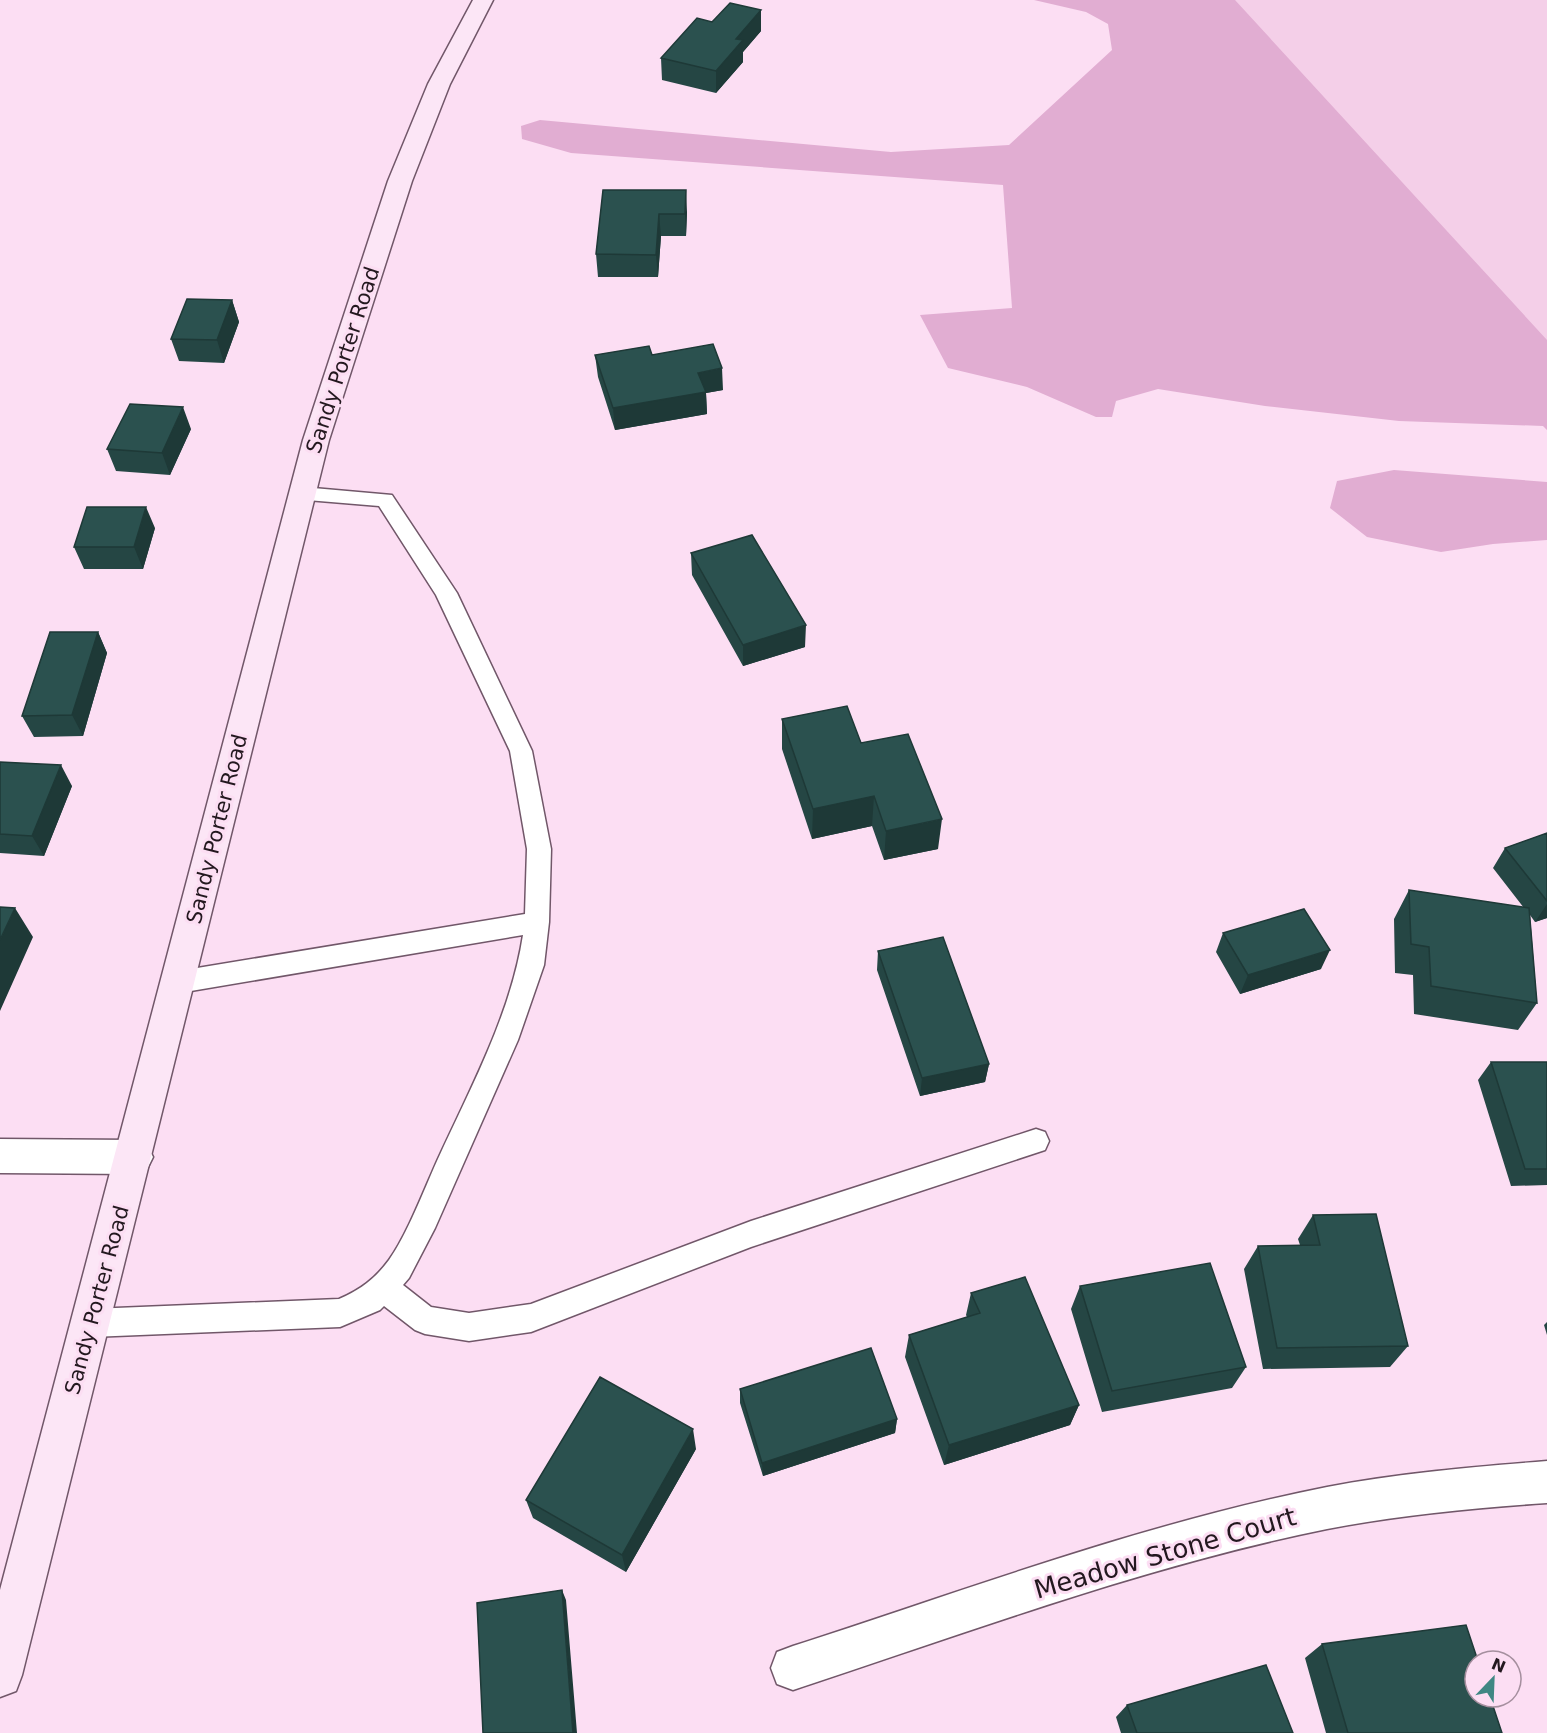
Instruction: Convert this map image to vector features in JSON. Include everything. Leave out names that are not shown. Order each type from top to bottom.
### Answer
[{"type":"street","name":"Sandy Porter Road","points":[[0,1675],[316,440],[400,181],[440,84],[483,0]]},
{"type":"street","points":[[0,1156],[134,1157]]},
{"type":"street","name":"Meadow Stone Court","points":[[793,1668],[1125,1560],[1298,1515],[1453,1488],[1547,1482]]},
{"type":"lane","points":[[91,1323],[340,1313],[369,1300],[399,1269],[425,1219],[505,1040],[531,965],[537,922],[539,849],[521,751],[446,592],[385,500],[302,494]]},
{"type":"lane","points":[[179,982],[537,922]]},
{"type":"lane","points":[[382,1287],[425,1320],[469,1327],[531,1318],[751,1234],[1036,1141]]},
{"type":"shaded area","points":[[1034,0],[1235,0],[1547,340],[1547,430],[1543,426],[1399,421],[1265,406],[1158,389],[1116,401],[1112,417],[1096,417],[1027,387],[948,368],[920,315],[1012,308],[1003,185],[571,153],[522,139],[521,126],[540,120],[891,152],[1009,145],[1112,50],[1108,24],[1086,12]]},
{"type":"shaded area","points":[[1119,0],[1547,0],[1547,430],[1168,11]]},
{"type":"shaded area","points":[[1394,470],[1547,482],[1547,540],[1493,544],[1441,552],[1367,537],[1330,508],[1337,481]]},
{"type":"building","points":[[730,3],[761,10],[736,39],[743,40],[716,71],[661,58],[697,18],[712,22]]},
{"type":"building","points":[[603,190],[686,190],[685,214],[659,214],[656,255],[596,254]]},
{"type":"building","points":[[187,299],[232,300],[217,340],[171,339]]},
{"type":"building","points":[[713,344],[722,368],[698,373],[706,392],[613,408],[595,355],[649,346],[652,355]]},
{"type":"building","points":[[130,404],[183,407],[162,453],[107,449]]},
{"type":"building","points":[[87,507],[146,507],[134,547],[74,547]]},
{"type":"building","points":[[752,535],[806,625],[743,645],[691,553]]},
{"type":"building","points":[[50,632],[98,632],[72,715],[22,716]]},
{"type":"building","points":[[847,706],[861,743],[908,734],[942,819],[886,831],[874,796],[813,809],[782,719]]},
{"type":"building","points":[[0,762],[61,765],[32,836],[0,834]]},
{"type":"building","points":[[1547,833],[1547,901],[1505,848]]},
{"type":"building","points":[[1409,890],[1529,908],[1537,1003],[1431,986],[1429,947],[1411,944]]},
{"type":"building","points":[[0,907],[15,908],[0,940]]},
{"type":"building","points":[[1304,909],[1330,950],[1248,975],[1223,933]]},
{"type":"building","points":[[943,937],[989,1064],[922,1078],[878,951]]},
{"type":"building","points":[[1491,1062],[1547,1062],[1547,1169],[1525,1169]]},
{"type":"building","points":[[1376,1214],[1408,1346],[1277,1348],[1258,1246],[1320,1245],[1313,1215]]},
{"type":"building","points":[[1210,1263],[1246,1367],[1112,1391],[1080,1286]]},
{"type":"building","points":[[1025,1277],[1079,1405],[949,1445],[909,1335],[980,1313],[971,1293]]},
{"type":"building","points":[[871,1348],[897,1419],[762,1463],[740,1389]]},
{"type":"building","points":[[600,1377],[693,1429],[622,1555],[526,1500]]},
{"type":"building","points":[[562,1590],[573,1733],[483,1733],[477,1603]]},
{"type":"building","points":[[1466,1625],[1474,1649],[1463,1649],[1463,1709],[1494,1709],[1502,1733],[1348,1733],[1322,1644]]},
{"type":"building","points":[[1266,1665],[1293,1733],[1137,1733],[1127,1705]]}]
